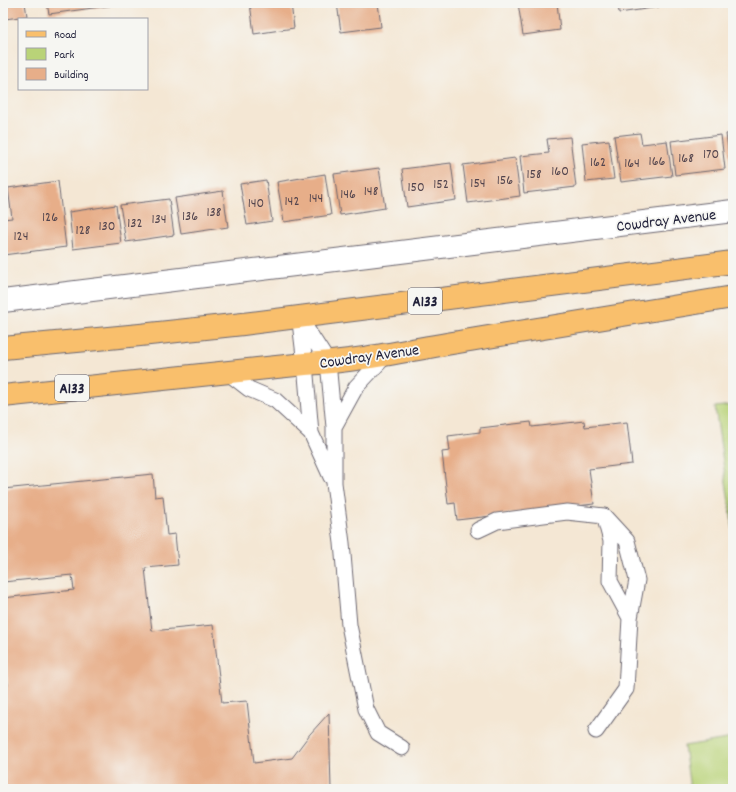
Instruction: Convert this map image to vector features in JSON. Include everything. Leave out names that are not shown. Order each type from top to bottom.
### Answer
[{"type":"main road","name":"A133","points":[[3,348],[140,335],[299,317],[733,262]]},
{"type":"main road","name":"Cowdray Avenue","points":[[3,396],[328,362],[387,354],[733,298]]},
{"type":"street","name":"Cowdray Avenue","points":[[6,301],[733,210]]},
{"type":"lane","points":[[299,317],[328,362],[334,427],[334,483],[342,543],[349,625],[366,709],[378,733],[402,748]]},
{"type":"lane","points":[[299,317],[311,433],[334,483]]},
{"type":"lane","points":[[334,427],[356,386],[387,354]]},
{"type":"lane","points":[[227,372],[249,389],[275,400],[311,433]]},
{"type":"lane","points":[[478,530],[497,521],[567,512],[604,516],[627,541],[637,580],[630,618],[626,689],[596,731]]},
{"type":"lane","points":[[604,516],[611,541],[610,581],[630,618]]},
{"type":"green space","points":[[733,405],[733,530],[715,407]]},
{"type":"green space","points":[[733,738],[733,789],[690,789],[684,746]]},
{"type":"building","points":[[3,3],[25,3],[27,16],[5,19]]},
{"type":"building","points":[[47,3],[115,3],[115,5],[49,14]]},
{"type":"building","points":[[250,3],[291,3],[294,28],[254,34]]},
{"type":"building","points":[[337,3],[378,3],[381,27],[341,32]]},
{"type":"building","points":[[518,3],[557,3],[560,30],[523,35]]},
{"type":"building","points":[[618,3],[658,3],[659,7],[619,13]]},
{"type":"building","points":[[640,133],[642,144],[667,141],[672,176],[621,182],[614,136]]},
{"type":"building","points":[[733,133],[733,169],[731,170],[726,134]]},
{"type":"building","points":[[721,135],[725,169],[675,175],[671,141]]},
{"type":"building","points":[[570,137],[576,187],[524,193],[520,156],[549,153],[547,139]]},
{"type":"building","points":[[609,140],[614,179],[586,182],[582,143]]},
{"type":"building","points":[[515,158],[520,196],[468,203],[463,165]]},
{"type":"building","points":[[451,163],[456,200],[407,207],[402,169]]},
{"type":"building","points":[[379,168],[385,208],[340,215],[334,174]]},
{"type":"building","points":[[325,174],[331,215],[284,222],[277,182]]},
{"type":"building","points":[[266,180],[272,221],[247,225],[240,184]]},
{"type":"building","points":[[58,181],[66,247],[3,255],[3,219],[12,218],[8,188]]},
{"type":"building","points":[[223,191],[228,227],[181,234],[175,198]]},
{"type":"building","points":[[169,199],[174,235],[126,242],[120,205]]},
{"type":"building","points":[[116,205],[121,243],[73,249],[69,212]]},
{"type":"building","points":[[584,421],[585,427],[627,422],[632,464],[589,469],[594,504],[457,520],[455,503],[448,504],[442,452],[450,451],[448,436],[480,432],[480,428],[531,422],[532,427]]},
{"type":"building","points":[[153,474],[155,497],[163,496],[167,535],[175,534],[178,565],[145,568],[152,631],[213,625],[222,703],[247,701],[254,763],[292,758],[310,734],[329,713],[331,789],[3,789],[3,685],[8,685],[3,636],[3,598],[74,590],[72,575],[3,582],[3,489]]}]
